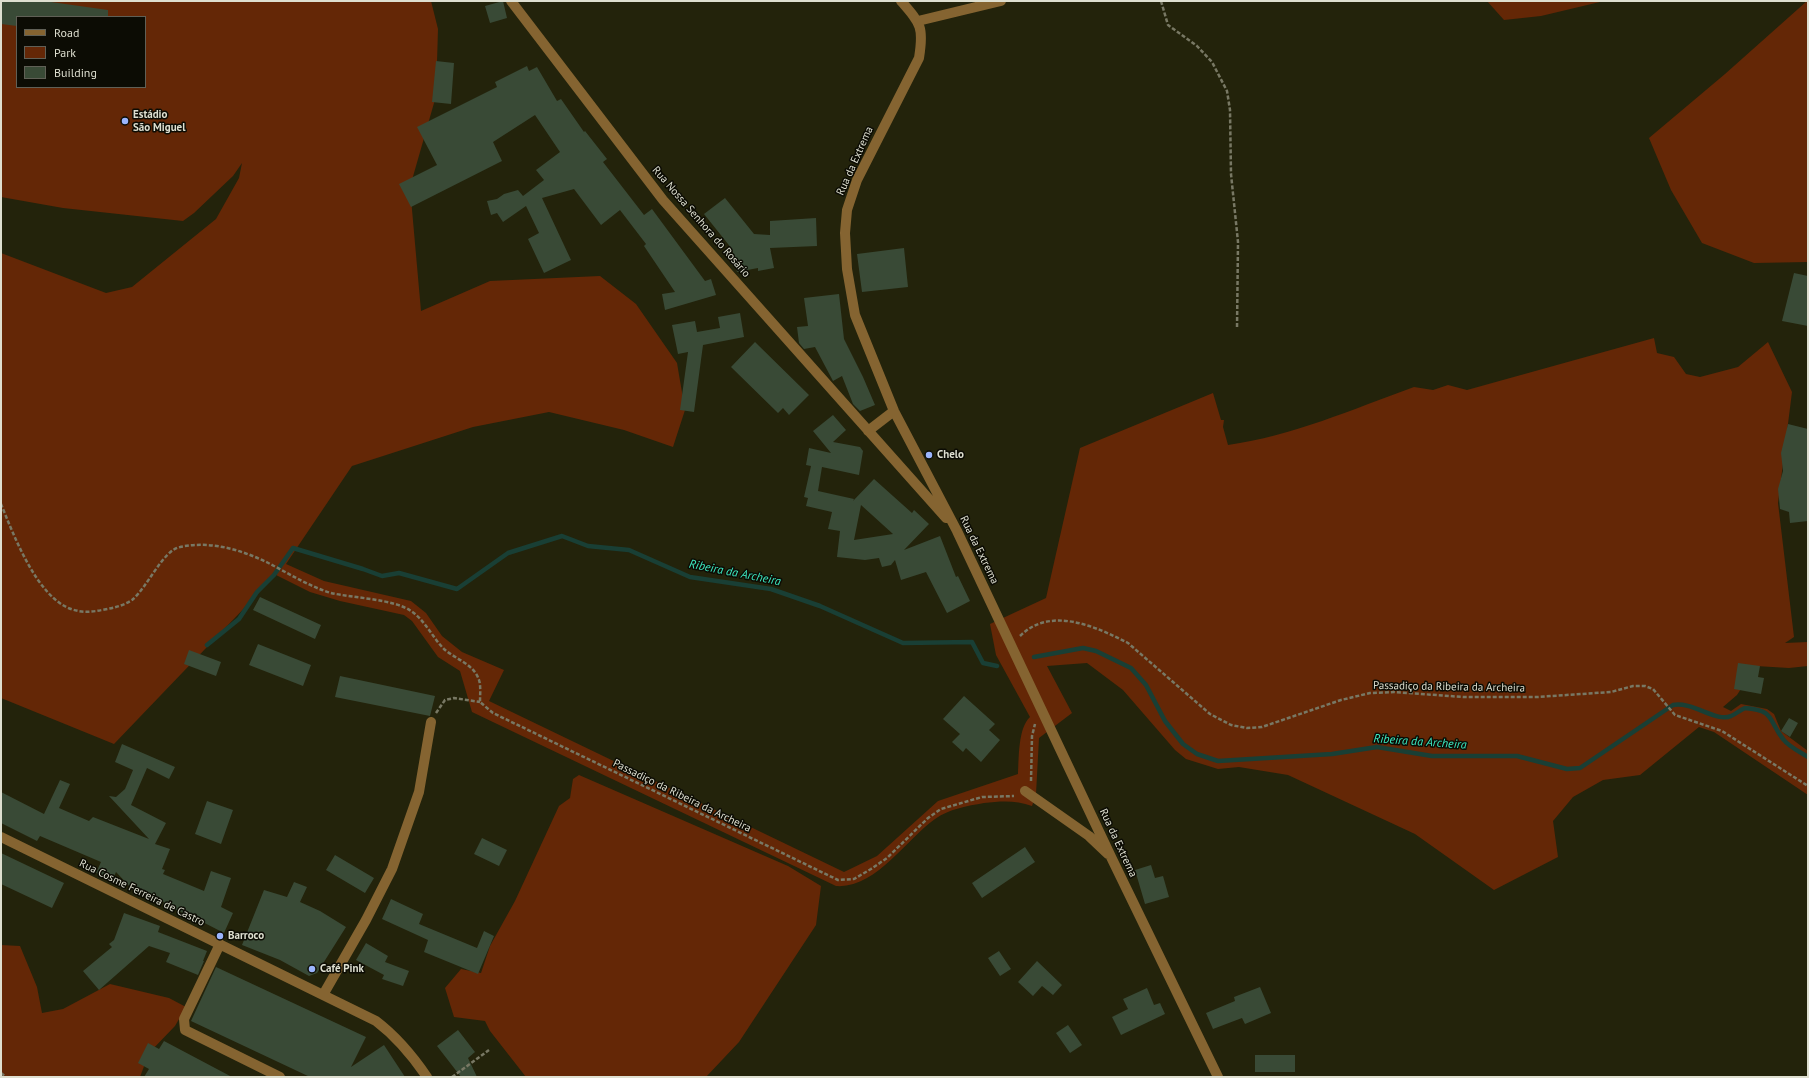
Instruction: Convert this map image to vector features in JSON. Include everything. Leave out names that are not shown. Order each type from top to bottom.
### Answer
[{"type":"street","name":"Rua Nossa Senhora do Rosário","points":[[511,1],[663,200],[957,530]]},
{"type":"street","points":[[901,1],[918,21],[1001,1]]},
{"type":"street","name":"Rua da Extrema","points":[[918,21],[922,37],[918,58],[857,180],[847,210],[845,232],[847,269],[855,315],[894,411],[957,530],[1112,859],[1218,1077]]},
{"type":"street","points":[[868,431],[894,411]]},
{"type":"street","points":[[323,994],[366,920],[392,869],[418,792],[431,722]]},
{"type":"street","points":[[1025,791],[1089,836],[1112,859]]},
{"type":"street","name":"Rua Cosme Ferreira de Castro","points":[[1,837],[376,1021],[395,1035],[412,1054],[428,1077]]},
{"type":"street","points":[[220,944],[184,1019],[185,1030],[280,1077]]},
{"type":"path","points":[[1161,1],[1168,25],[1197,46],[1212,62],[1227,91],[1230,110],[1232,174],[1238,242],[1237,329]]},
{"type":"path","points":[[1,504],[17,545],[46,592],[70,609],[83,612],[112,608],[131,600],[140,592],[159,566],[177,548],[192,545],[208,545],[238,551],[272,565],[304,583],[332,593],[398,605],[411,610],[445,650],[467,664],[475,672],[479,680],[480,702],[454,698],[445,700],[431,722]]},
{"type":"path","name":"Passadiço da Ribeira da Archeira","points":[[1018,641],[1025,631],[1035,625],[1052,620],[1070,620],[1094,628],[1128,643],[1210,714],[1231,724],[1247,728],[1262,727],[1341,700],[1370,693],[1394,692],[1463,697],[1537,697],[1611,692],[1638,685],[1650,687],[1675,715],[1722,731],[1808,786]]},
{"type":"path","name":"Passadiço da Ribeira da Archeira","points":[[480,702],[493,713],[838,880],[854,879],[872,869],[887,858],[928,818],[941,808],[982,797],[1014,796],[1025,791]]},
{"type":"path","points":[[1025,791],[1031,782],[1032,736],[1038,716],[1043,712]]},
{"type":"path","points":[[452,1077],[489,1050]]},
{"type":"path","points":[[1,1073],[6,1077]]},
{"type":"green space","points":[[1,1],[431,1],[438,29],[436,96],[410,187],[421,311],[490,281],[600,276],[636,304],[677,363],[685,410],[673,447],[624,430],[549,412],[473,427],[352,466],[286,564],[324,581],[411,601],[426,613],[442,636],[462,652],[504,670],[489,701],[844,872],[877,856],[938,801],[1018,774],[1021,736],[1023,728],[1030,717],[996,655],[990,624],[1046,598],[1080,448],[1213,393],[1221,420],[1224,420],[1223,427],[1228,445],[1252,441],[1322,421],[1414,387],[1433,390],[1448,385],[1467,390],[1654,338],[1657,353],[1674,357],[1686,374],[1700,377],[1738,367],[1768,342],[1792,392],[1778,503],[1794,637],[1785,643],[1808,642],[1808,666],[1789,668],[1756,666],[1737,695],[1723,707],[1731,711],[1741,704],[1767,709],[1774,714],[1781,731],[1808,751],[1808,795],[1714,732],[1699,727],[1640,775],[1603,780],[1573,797],[1553,821],[1558,857],[1494,890],[1415,834],[1288,775],[1239,767],[1218,769],[1186,759],[1175,750],[1123,690],[1087,663],[1047,666],[1072,713],[1039,738],[1036,794],[1032,806],[1014,802],[996,802],[952,810],[935,819],[890,861],[864,880],[851,885],[836,886],[472,712],[460,671],[438,657],[412,621],[404,615],[340,601],[310,592],[276,575],[114,744],[1,698],[1,253],[106,293],[132,287],[216,219],[239,178],[242,163],[233,176],[194,213],[183,221],[63,208],[1,197]]},
{"type":"green space","points":[[1487,1],[1604,1],[1541,16],[1504,20]]},
{"type":"green space","points":[[1807,1],[1808,262],[1754,263],[1702,243],[1671,190],[1649,138],[1725,74]]},
{"type":"green space","points":[[579,775],[788,866],[821,886],[816,925],[739,1042],[706,1077],[526,1077],[490,1031],[485,1021],[454,1017],[445,988],[461,969],[481,973],[490,946],[515,901],[559,806],[570,798],[573,779]]},
{"type":"green space","points":[[1,945],[20,946],[37,987],[42,1013],[63,1009],[110,984],[169,998],[186,1007],[175,1026],[149,1053],[140,1077],[1,1077]]},
{"type":"building","points":[[1,1],[44,1],[108,10],[108,16],[16,16],[16,26],[1,24]]},
{"type":"building","points":[[503,1],[507,18],[490,23],[485,6]]},
{"type":"building","points":[[436,61],[454,63],[451,104],[432,102]]},
{"type":"building","points":[[527,66],[529,71],[537,67],[557,101],[561,99],[584,132],[585,131],[607,159],[603,162],[644,215],[652,209],[705,281],[711,279],[716,295],[665,310],[662,294],[675,292],[644,246],[646,244],[620,210],[601,225],[574,189],[542,198],[571,260],[544,273],[528,239],[539,233],[526,206],[503,222],[497,213],[491,215],[487,201],[497,199],[504,194],[518,190],[523,196],[544,180],[536,170],[560,152],[535,115],[493,142],[502,161],[411,207],[399,184],[437,165],[417,127],[497,87],[495,82]]},
{"type":"building","points":[[725,198],[754,234],[770,235],[770,221],[816,218],[817,246],[770,248],[774,268],[758,271],[758,268],[737,272],[732,249],[704,214]]},
{"type":"building","points":[[904,248],[908,287],[862,292],[857,254]]},
{"type":"building","points":[[1794,273],[1808,276],[1808,326],[1782,321]]},
{"type":"building","points":[[839,294],[844,339],[875,405],[860,411],[853,404],[842,376],[833,381],[815,347],[804,349],[799,343],[797,327],[808,326],[804,298]]},
{"type":"building","points":[[740,313],[744,337],[703,345],[694,412],[680,410],[688,352],[678,354],[672,325],[695,321],[697,332],[720,328],[718,317]]},
{"type":"building","points":[[755,342],[809,395],[789,415],[783,408],[778,413],[731,367]]},
{"type":"building","points":[[833,415],[846,430],[833,442],[860,447],[863,451],[859,475],[822,467],[818,491],[854,499],[853,501],[874,479],[912,513],[914,510],[929,524],[904,550],[940,536],[956,577],[958,576],[970,601],[947,613],[926,572],[901,580],[895,560],[891,565],[882,567],[879,558],[865,560],[837,557],[840,531],[828,529],[832,512],[806,506],[808,498],[804,497],[811,466],[806,465],[809,448],[831,453],[813,431]],"holes":[[[861,505],[893,534],[854,540]]]},
{"type":"building","points":[[1788,424],[1808,429],[1808,521],[1790,523],[1789,512],[1780,509],[1778,489],[1783,471],[1781,453]]},
{"type":"building","points":[[260,597],[321,625],[315,639],[253,610]]},
{"type":"building","points":[[258,644],[311,665],[303,686],[249,665]]},
{"type":"building","points":[[189,650],[221,662],[216,676],[184,664]]},
{"type":"building","points":[[1738,663],[1760,666],[1758,677],[1764,678],[1761,694],[1734,689]]},
{"type":"building","points":[[340,676],[435,696],[430,716],[335,697]]},
{"type":"building","points":[[964,696],[995,724],[989,730],[1000,740],[981,762],[966,748],[963,752],[952,742],[960,734],[943,719]]},
{"type":"building","points":[[1789,718],[1798,723],[1790,737],[1781,731]]},
{"type":"building","points":[[122,744],[175,767],[169,779],[147,768],[131,805],[166,823],[155,844],[170,849],[162,869],[165,870],[163,874],[204,891],[211,871],[231,878],[221,907],[233,913],[224,933],[191,916],[163,905],[164,902],[132,889],[116,872],[113,879],[96,873],[101,862],[40,836],[37,841],[1,823],[1,792],[44,814],[60,780],[70,784],[59,808],[89,821],[93,817],[149,839],[109,796],[116,797],[125,789],[133,770],[115,762]]},
{"type":"building","points":[[207,801],[233,810],[221,844],[195,834]]},
{"type":"building","points":[[482,838],[507,850],[499,866],[474,854]]},
{"type":"building","points":[[1025,847],[1035,862],[982,898],[972,883]]},
{"type":"building","points":[[1,853],[64,883],[52,908],[1,884]]},
{"type":"building","points":[[335,855],[374,878],[365,893],[326,870]]},
{"type":"building","points":[[1151,865],[1155,878],[1163,876],[1169,897],[1145,904],[1135,870]]},
{"type":"building","points":[[294,882],[307,887],[300,902],[320,911],[346,927],[317,973],[309,976],[280,960],[242,945],[264,890],[287,897]]},
{"type":"building","points":[[391,899],[423,914],[419,924],[477,948],[484,931],[494,936],[478,974],[424,952],[428,940],[382,919]]},
{"type":"building","points":[[124,913],[160,926],[158,932],[207,951],[198,975],[166,962],[170,953],[149,946],[99,990],[83,971],[112,947],[109,944],[114,940]]},
{"type":"building","points":[[366,943],[388,956],[385,962],[409,971],[403,986],[382,979],[384,975],[356,960]]},
{"type":"building","points":[[999,951],[1011,969],[1000,976],[988,958]]},
{"type":"building","points":[[1037,961],[1062,985],[1053,995],[1042,986],[1033,996],[1018,982]]},
{"type":"building","points":[[216,967],[366,1037],[351,1067],[384,1045],[405,1077],[310,1077],[191,1021]]},
{"type":"building","points":[[1260,987],[1271,1013],[1245,1024],[1242,1018],[1213,1029],[1206,1013],[1235,1001],[1234,997]]},
{"type":"building","points":[[1147,988],[1154,1005],[1160,1003],[1165,1014],[1121,1035],[1112,1017],[1128,1009],[1123,999]]},
{"type":"building","points":[[1068,1025],[1082,1045],[1070,1053],[1056,1033]]},
{"type":"building","points":[[458,1030],[475,1052],[468,1058],[477,1077],[461,1077],[437,1046]]},
{"type":"building","points":[[164,1041],[232,1077],[144,1077],[149,1069],[138,1063],[148,1043],[159,1049]]},
{"type":"building","points":[[1255,1055],[1295,1055],[1295,1072],[1255,1072]]},
{"type":"waterway","name":"Ribeira da Archeira","points":[[207,645],[239,619],[257,592],[274,575],[293,548],[382,576],[399,573],[457,589],[508,553],[562,536],[588,546],[629,550],[690,577],[771,589],[820,606],[903,643],[972,642],[983,663],[997,666]]},
{"type":"waterway","name":"Ribeira da Archeira","points":[[1034,657],[1083,648],[1096,651],[1131,668],[1146,685],[1165,721],[1183,744],[1197,754],[1218,761],[1332,754],[1377,747],[1432,756],[1517,756],[1567,769],[1580,768],[1673,705],[1688,706],[1719,717],[1733,715],[1745,708],[1761,711],[1770,717],[1785,742],[1808,757]]},
{"type":"place","name":"Estádio São Miguel","points":[[125,121]]},
{"type":"place","name":"Chelo","points":[[929,455]]},
{"type":"place","name":"Barroco","points":[[220,936]]},
{"type":"place","name":"Café Pink","points":[[312,969]]}]
